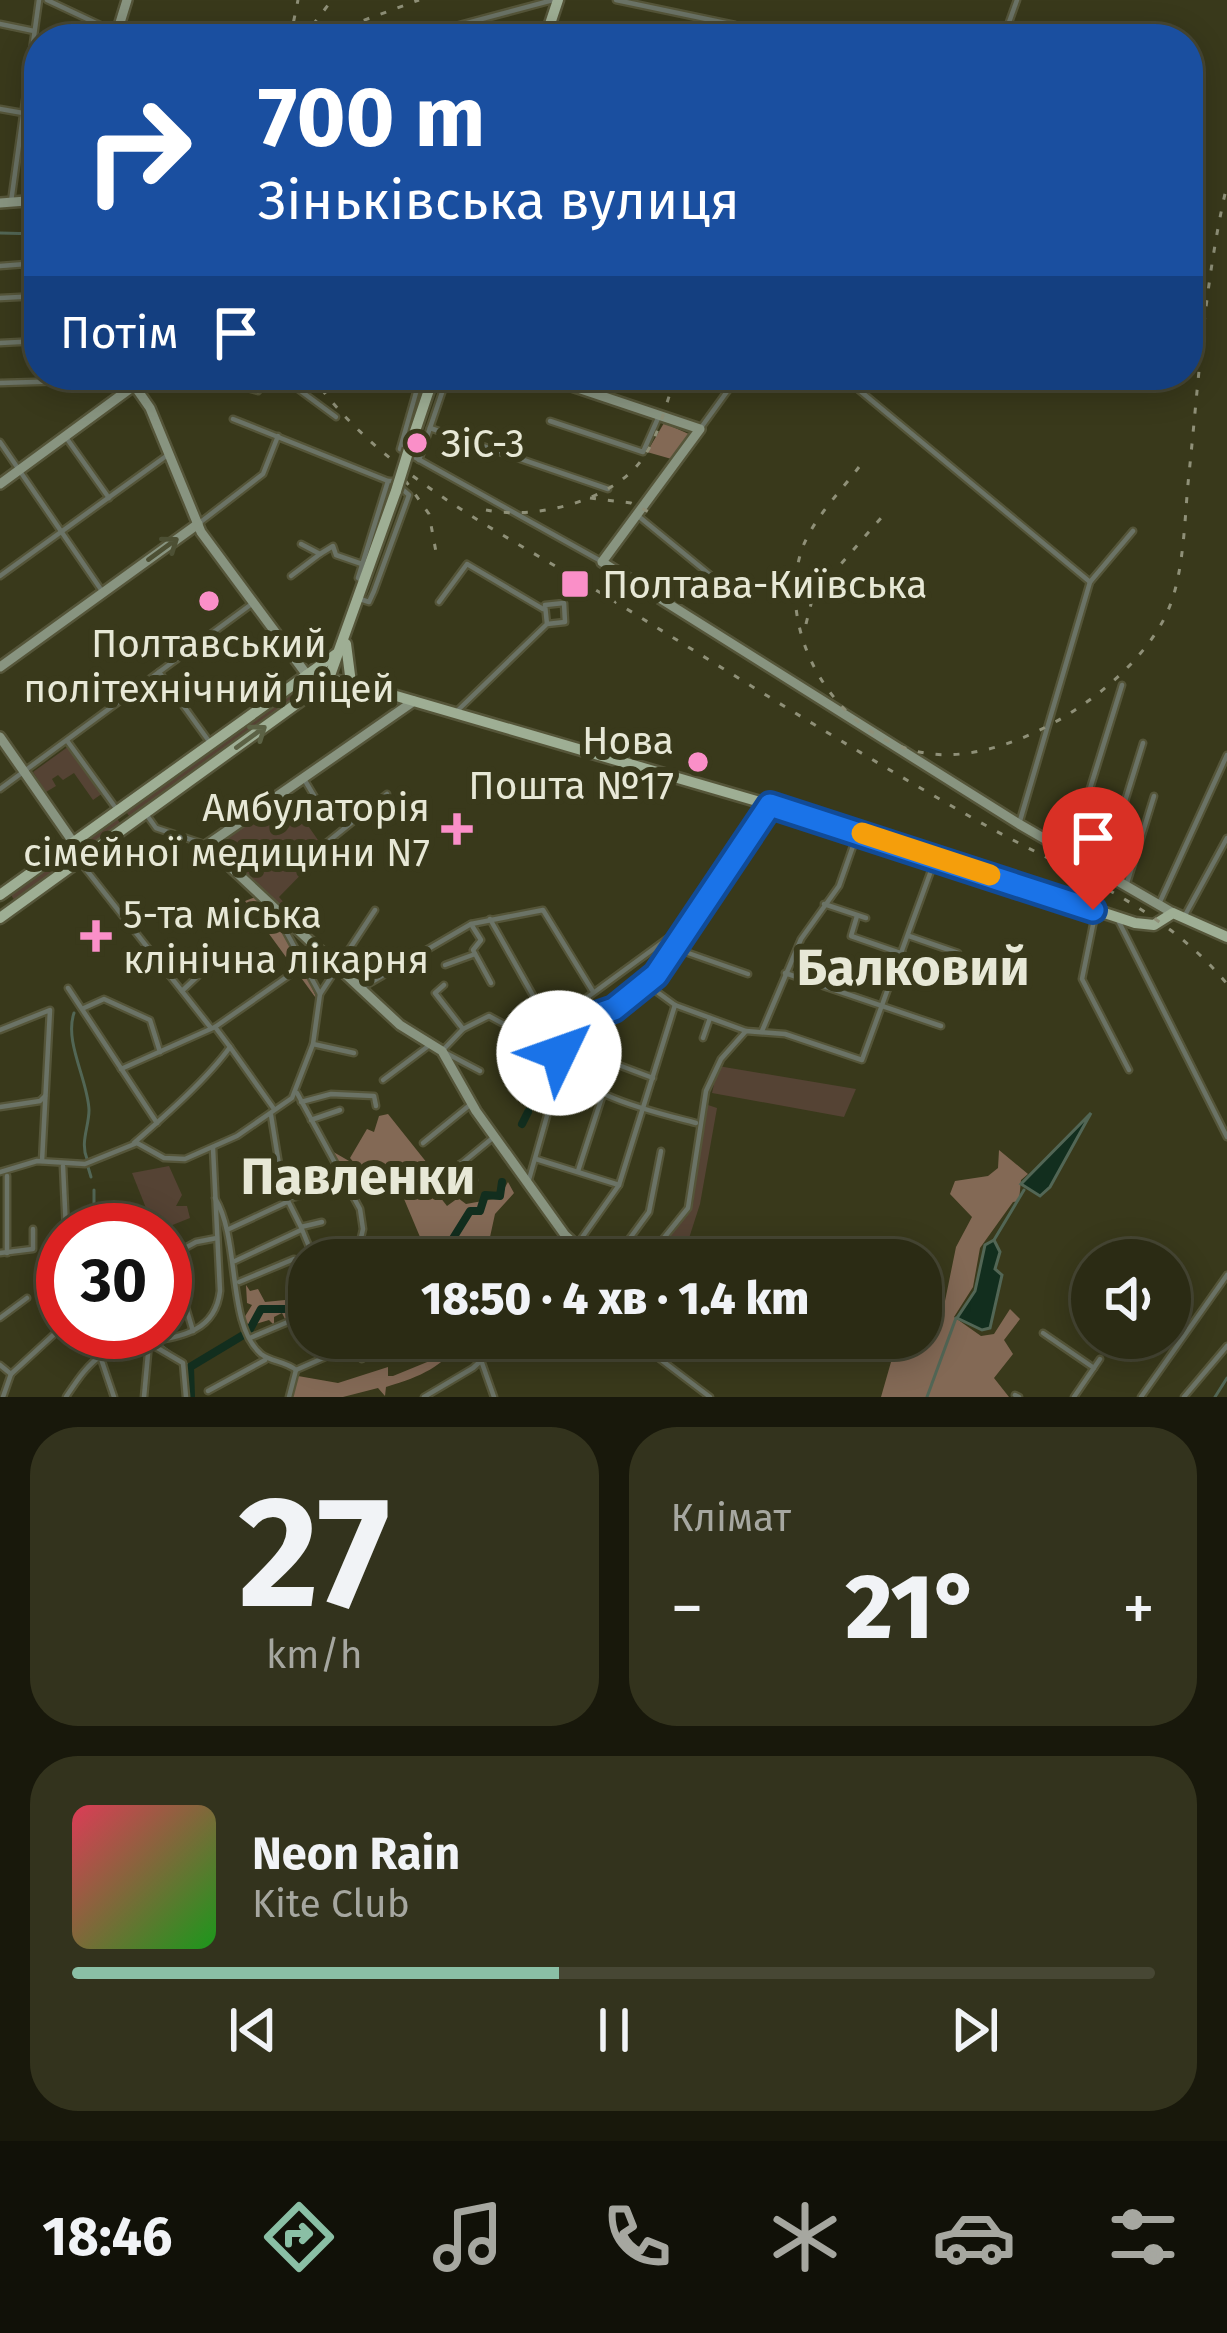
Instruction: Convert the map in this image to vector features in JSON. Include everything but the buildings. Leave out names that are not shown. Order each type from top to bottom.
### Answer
[{"type":"main road","points":[[0,918],[329,679],[342,658],[392,486],[429,390]]},
{"type":"main road","points":[[14,908],[2,894],[304,677],[342,658]]},
{"type":"main road","points":[[342,658],[351,682]]},
{"type":"main road","points":[[304,677],[351,682],[770,805],[1116,917],[1150,926],[1178,915],[1226,934]]},
{"type":"main road","points":[[304,677],[312,684],[312,693]]},
{"type":"main road","points":[[312,693],[351,682]]},
{"type":"main road","points":[[118,811],[129,826]]},
{"type":"street","points":[[43,0],[92,24]]},
{"type":"street","points":[[464,24],[555,0]]},
{"type":"street","points":[[616,0],[730,24]]},
{"type":"street","points":[[6,203],[24,105]]},
{"type":"street","points":[[0,109],[23,113]]},
{"type":"street","points":[[0,484],[129,390]]},
{"type":"street","points":[[137,390],[198,524],[304,677]]},
{"type":"street","points":[[299,390],[336,417]]},
{"type":"street","points":[[416,390],[398,444],[419,460],[602,562],[1125,888],[1178,915],[1227,838]]},
{"type":"street","points":[[419,460],[443,390]]},
{"type":"street","points":[[584,390],[700,429]]},
{"type":"street","points":[[602,562],[728,390]]},
{"type":"street","points":[[859,390],[1090,582]]},
{"type":"street","points":[[550,421],[644,452],[660,415]]},
{"type":"street","points":[[233,419],[404,487],[409,495],[374,591],[369,602],[360,599]]},
{"type":"street","points":[[430,428],[608,489]]},
{"type":"street","points":[[65,436],[109,498]]},
{"type":"street","points":[[0,667],[263,474],[278,436]]},
{"type":"street","points":[[0,442],[103,593]]},
{"type":"street","points":[[0,576],[170,454]]},
{"type":"street","points":[[366,582],[358,578],[392,486]]},
{"type":"street","points":[[637,515],[726,588]]},
{"type":"street","points":[[1019,824],[1090,582],[1133,531]]},
{"type":"street","points":[[301,544],[320,554]]},
{"type":"street","points":[[291,576],[332,546],[336,555],[362,564]]},
{"type":"street","points":[[440,602],[466,564],[543,609],[547,624]]},
{"type":"street","points":[[455,713],[547,624],[562,625],[568,610],[556,600],[543,609]]},
{"type":"street","points":[[0,790],[253,602]]},
{"type":"street","points":[[159,672],[211,744]]},
{"type":"street","points":[[1069,855],[1122,685]]},
{"type":"street","points":[[207,845],[414,701]]},
{"type":"street","points":[[0,737],[74,842]]},
{"type":"street","points":[[67,740],[118,811]]},
{"type":"street","points":[[1102,875],[1143,743]]},
{"type":"street","points":[[1158,906],[1227,754]]},
{"type":"street","points":[[304,778],[329,821],[340,814],[348,823]]},
{"type":"street","points":[[325,844],[387,794]]},
{"type":"street","points":[[1125,888],[1154,796]]},
{"type":"street","points":[[529,1089],[572,1026],[605,1014],[647,985],[770,805]]},
{"type":"street","points":[[307,820],[321,809]]},
{"type":"street","points":[[146,814],[156,828],[207,845],[403,1027],[480,1071]]},
{"type":"street","points":[[762,1030],[785,973],[839,886],[858,832]]},
{"type":"street","points":[[647,985],[675,1005],[710,1018],[862,1060],[936,857]]},
{"type":"street","points":[[79,861],[230,1047],[273,1113],[280,1178]]},
{"type":"street","points":[[824,904],[866,918]]},
{"type":"street","points":[[271,905],[320,994]]},
{"type":"street","points":[[134,1143],[176,1160],[213,1148],[273,1113],[296,1093],[313,1044],[320,994],[375,910]]},
{"type":"street","points":[[1093,910],[1082,979],[1129,1070]]},
{"type":"street","points":[[362,987],[471,924],[545,911],[592,990]]},
{"type":"street","points":[[857,916],[851,936],[903,954]]},
{"type":"street","points":[[1116,917],[1227,1137]]},
{"type":"street","points":[[490,919],[546,1017],[572,1026]]},
{"type":"street","points":[[585,999],[693,920]]},
{"type":"street","points":[[445,965],[475,954],[481,940],[471,924]]},
{"type":"street","points":[[909,936],[958,953]]},
{"type":"street","points":[[674,948],[748,974]]},
{"type":"street","points":[[475,954],[491,983]]},
{"type":"street","points":[[122,1069],[213,1028],[304,965]]},
{"type":"street","points":[[896,971],[930,983]]},
{"type":"street","points":[[785,973],[941,1026]]},
{"type":"street","points":[[182,991],[200,974]]},
{"type":"street","points":[[444,985],[435,992],[463,1029]]},
{"type":"street","points":[[68,988],[157,1123]]},
{"type":"street","points":[[82,1010],[104,999],[150,1020],[158,1030],[160,1052]]},
{"type":"street","points":[[581,1239],[620,1185],[675,1005]]},
{"type":"street","points":[[0,1030],[50,1010],[42,1161]]},
{"type":"street","points":[[442,1051],[463,1029],[495,1016],[556,1049],[653,1078]]},
{"type":"street","points":[[703,1038],[710,1018]]},
{"type":"street","points":[[504,1053],[515,1030]]},
{"type":"street","points":[[663,1239],[688,1208],[698,1124],[716,1066],[746,1030]]},
{"type":"street","points":[[313,1044],[354,1053]]},
{"type":"street","points":[[383,1080],[431,1044]]},
{"type":"street","points":[[33,1228],[32,1249],[4,1253],[3,1174],[42,1161],[63,1166],[88,1164],[134,1143],[190,1086],[220,1067],[230,1047]]},
{"type":"street","points":[[556,1049],[562,1063],[602,1094],[698,1124]]},
{"type":"street","points":[[442,1051],[471,1104],[569,1239]]},
{"type":"street","points":[[528,1183],[562,1063]]},
{"type":"street","points":[[296,1093],[360,1209],[361,1239]]},
{"type":"street","points":[[301,1102],[362,1094],[374,1096],[376,1106]]},
{"type":"street","points":[[578,1171],[602,1094]]},
{"type":"street","points":[[0,1107],[42,1098]]},
{"type":"street","points":[[424,1143],[471,1104]]},
{"type":"street","points":[[309,1120],[340,1111]]},
{"type":"street","points":[[450,1173],[495,1136]]},
{"type":"street","points":[[193,1331],[219,1301],[213,1148]]},
{"type":"street","points":[[629,1239],[649,1212],[661,1151]]},
{"type":"street","points":[[536,1159],[620,1185]]},
{"type":"street","points":[[460,1164],[474,1180]]},
{"type":"street","points":[[63,1166],[65,1203]]},
{"type":"street","points":[[230,1229],[286,1199],[321,1191]]},
{"type":"street","points":[[212,1195],[230,1229],[250,1338],[266,1358],[296,1370],[321,1359]]},
{"type":"street","points":[[286,1199],[306,1239]]},
{"type":"street","points":[[235,1261],[322,1222]]},
{"type":"street","points":[[561,1239],[565,1235]]},
{"type":"street","points":[[192,1243],[218,1238]]},
{"type":"street","points":[[238,1282],[288,1261]]},
{"type":"street","points":[[1141,1397],[1227,1275]]},
{"type":"street","points":[[0,1318],[27,1298]]},
{"type":"street","points":[[250,1338],[288,1322]]},
{"type":"street","points":[[1043,1333],[1094,1369]]},
{"type":"street","points":[[1184,1397],[1227,1346]]},
{"type":"street","points":[[3,1397],[11,1374],[36,1351]]},
{"type":"street","points":[[208,1391],[266,1358]]},
{"type":"street","points":[[66,1397],[97,1359]]},
{"type":"street","points":[[101,1359],[114,1396]]},
{"type":"street","points":[[144,1397],[148,1359]]},
{"type":"street","points":[[176,1359],[183,1363],[185,1397]]},
{"type":"street","points":[[424,1397],[484,1359]]},
{"type":"street","points":[[660,1359],[710,1397]]},
{"type":"street","points":[[1074,1397],[1100,1359]]},
{"type":"street","points":[[481,1362],[494,1397]]},
{"type":"street","points":[[0,1365],[11,1374]]},
{"type":"street","points":[[289,1397],[296,1370]]},
{"type":"shaded area","points":[[664,423],[691,435],[675,460],[647,452]]},
{"type":"shaded area","points":[[300,682],[307,693],[132,820],[124,809]]},
{"type":"shaded area","points":[[69,746],[103,793],[93,800],[74,773],[63,780],[58,775],[52,779],[56,786],[46,792],[33,772]]},
{"type":"shaded area","points":[[287,795],[289,799],[275,809],[282,820],[297,810],[325,850],[279,897],[286,905],[280,910],[214,844]]},
{"type":"shaded area","points":[[115,816],[123,827],[17,904],[9,892]]},
{"type":"shaded area","points":[[258,896],[270,908],[262,915],[266,920],[274,914],[297,955],[290,960],[294,965],[300,961],[318,1001],[245,901]]},
{"type":"shaded area","points":[[718,1066],[856,1089],[844,1117],[712,1093]]},
{"type":"shaded area","points":[[705,1104],[717,1108],[700,1204],[689,1239],[666,1239],[693,1203]]},
{"type":"shaded area","points":[[1091,1113],[1050,1187],[1040,1196],[1021,1184]]},
{"type":"shaded area","points":[[388,1114],[443,1183],[440,1197],[447,1206],[458,1198],[466,1204],[499,1198],[508,1182],[514,1193],[495,1214],[490,1239],[421,1239],[399,1187],[360,1168],[371,1181],[368,1192],[363,1182],[351,1179],[354,1169],[343,1167],[330,1150],[356,1165],[350,1158],[367,1129],[374,1132],[379,1116]]},
{"type":"shaded area","points":[[999,1150],[1028,1174],[1021,1180],[1019,1201],[1013,1202],[980,1248],[973,1287],[954,1317],[981,1336],[994,1334],[1010,1309],[1020,1319],[1004,1340],[1013,1354],[994,1378],[1009,1397],[881,1397],[892,1359],[942,1359],[942,1303],[956,1247],[972,1217],[950,1194],[955,1181],[988,1176],[998,1168]]},
{"type":"shaded area","points":[[169,1166],[182,1195],[178,1203],[144,1203],[132,1173]]},
{"type":"shaded area","points":[[994,1240],[1000,1252],[995,1269],[1002,1275],[990,1328],[982,1330],[957,1318],[975,1291],[985,1245]]},
{"type":"shaded area","points":[[246,1285],[250,1291],[258,1289],[265,1302],[285,1300],[288,1318],[282,1313],[274,1317],[274,1325],[269,1320],[249,1326],[244,1318],[252,1305],[247,1303]]},
{"type":"shaded area","points":[[444,1359],[430,1370],[386,1387],[385,1396],[378,1388],[343,1397],[291,1397],[298,1376],[338,1383],[388,1367],[388,1376]]},
{"type":"waterway","points":[[0,233],[24,234]]},
{"type":"waterway","points":[[74,1013],[74,1049],[88,1098],[87,1159]]},
{"type":"waterway","points":[[544,1099],[556,1055]]},
{"type":"waterway","points":[[527,1094],[535,1100]]},
{"type":"waterway","points":[[522,1124],[528,1112]]},
{"type":"waterway","points":[[88,1167],[91,1177]]},
{"type":"waterway","points":[[453,1239],[470,1211],[480,1211],[485,1195],[500,1196],[502,1182]]},
{"type":"waterway","points":[[94,1190],[94,1203]]},
{"type":"waterway","points":[[994,1240],[1024,1190]]},
{"type":"waterway","points":[[249,1331],[261,1309],[288,1309]]},
{"type":"waterway","points":[[927,1397],[956,1318]]},
{"type":"waterway","points":[[191,1397],[190,1367],[245,1334]]},
{"type":"waterway","points":[[179,1359],[190,1367]]},
{"type":"waterway","points":[[1215,1397],[1227,1378]]},
{"type":"railway","points":[[293,24],[298,0]]},
{"type":"railway","points":[[314,24],[332,0]]},
{"type":"railway","points":[[354,24],[419,0]]},
{"type":"railway","points":[[1203,338],[1227,185]]},
{"type":"railway","points":[[323,390],[373,444],[448,501],[890,770],[1145,912],[1202,957],[1227,984]]},
{"type":"railway","points":[[486,510],[548,510],[610,488],[640,462],[671,390]]},
{"type":"railway","points":[[859,467],[820,516],[802,549],[795,582],[806,649],[843,707],[869,730],[899,746],[932,754],[998,747],[1066,716],[1097,694],[1148,644],[1165,617],[1183,547],[1198,390]]},
{"type":"railway","points":[[405,480],[429,514],[436,552]]},
{"type":"railway","points":[[590,498],[631,503],[657,516]]},
{"type":"railway","points":[[806,624],[813,596],[888,510]]},
{"type":"slow traffic","points":[[862,833],[990,875]]},
{"type":"place","name":"ЗіС-3","points":[[417,443]]},
{"type":"place","name":"Полтава-Київська","points":[[575,584]]},
{"type":"place","name":"Полтавський політехнічний ліцей","points":[[209,601]]},
{"type":"place","name":"Нова Пошта №17","points":[[698,762]]},
{"type":"place","name":"Амбулаторія сімейної медицини N7","points":[[457,829]]},
{"type":"place","name":"5-та міська клінічна лікарня","points":[[96,936]]},
{"type":"district","name":"Балковий","points":[[913,967]]},
{"type":"district","name":"Павленки","points":[[358,1176]]},
{"type":"route","points":[[559,1053],[576,1022],[614,1009],[656,975],[770,805],[1093,910]]}]
